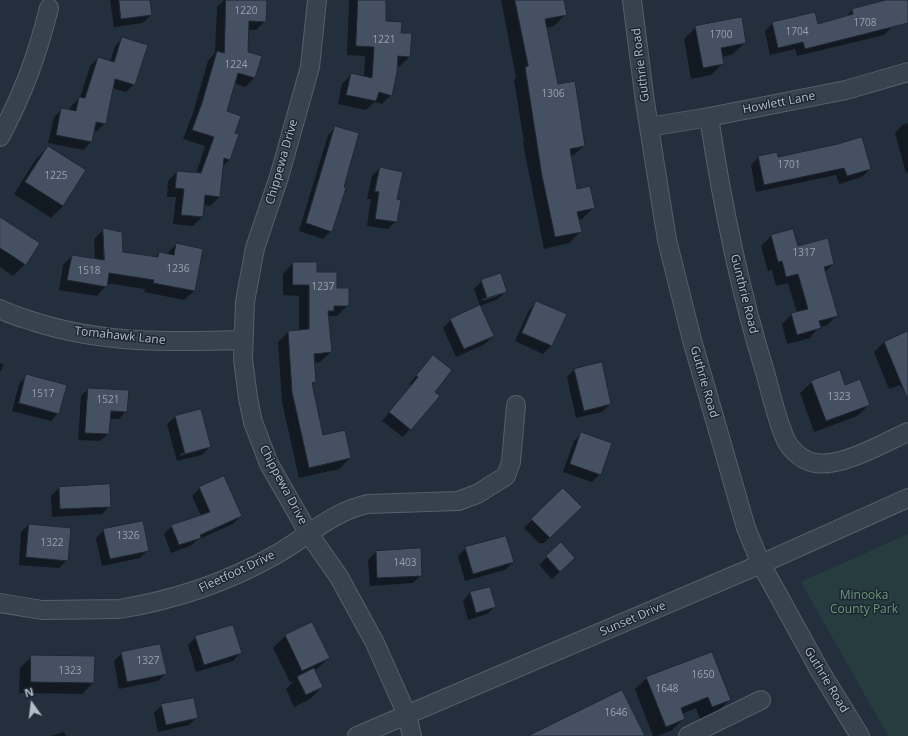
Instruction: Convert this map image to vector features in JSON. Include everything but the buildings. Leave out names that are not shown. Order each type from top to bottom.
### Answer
[{"type":"street","name":"Chippewa Drive","points":[[317,0],[310,67],[279,177],[256,248],[244,302],[243,340],[247,390],[253,422],[269,464],[309,534],[339,578],[375,643],[407,715],[412,736]]},
{"type":"street","name":"Guthrie Road","points":[[632,0],[649,126],[667,240],[692,340],[746,528],[761,564],[820,671],[860,736]]},
{"type":"street","points":[[0,137],[24,88],[37,53],[49,8]]},
{"type":"street","name":"Howlett Lane","points":[[649,126],[709,117],[846,90],[908,72]]},
{"type":"street","name":"Gunthrie Road","points":[[709,117],[731,242],[760,358],[785,438],[795,452],[806,460],[818,463],[836,462],[908,432]]},
{"type":"street","name":"Tomahawk Lane","points":[[0,310],[58,329],[92,336],[157,342],[243,340]]},
{"type":"street","name":"Fleetfoot Drive","points":[[0,603],[42,610],[131,608],[202,589],[253,568],[341,513],[356,507],[368,504],[458,501],[477,494],[506,476],[511,462],[516,405]]},
{"type":"street","name":"Sunset Drive","points":[[357,736],[761,564],[908,498]]},
{"type":"street","points":[[688,736],[761,700]]},
{"type":"green space","name":"Minooka County Park","points":[[908,534],[908,736],[888,736],[801,582]]}]
